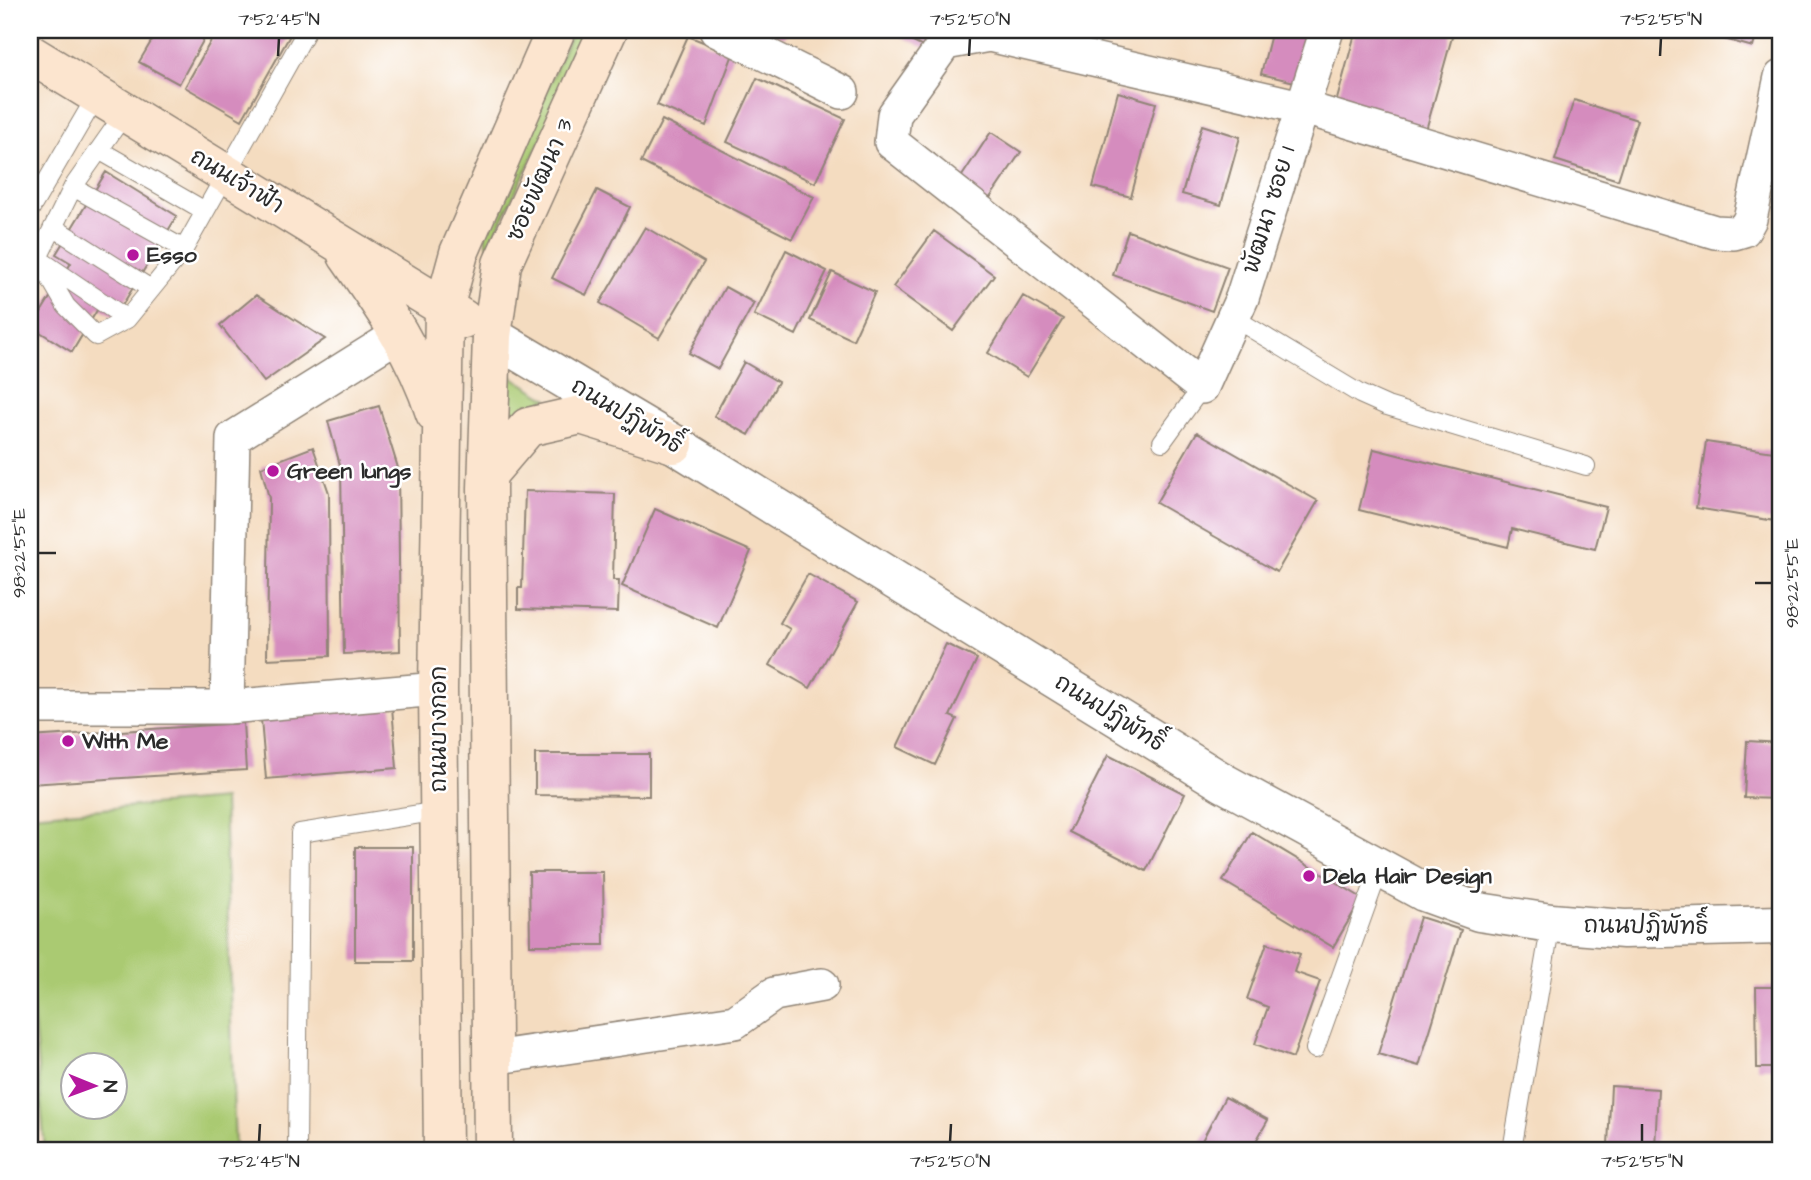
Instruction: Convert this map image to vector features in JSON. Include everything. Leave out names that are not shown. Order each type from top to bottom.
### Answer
[{"type":"main road","name":"ซอยพัฒนา 3","points":[[444,308],[459,253],[556,30]]},
{"type":"main road","name":"ซอยพัฒนา 3","points":[[492,336],[502,264],[608,30]]},
{"type":"main road","name":"ถนนเจ้าฟ้า","points":[[30,54],[492,336]]},
{"type":"main road","points":[[337,241],[401,333],[425,381],[442,438]]},
{"type":"main road","name":"ถนนบางกอก","points":[[443,1150],[438,689],[444,308]]},
{"type":"main road","points":[[492,336],[488,474],[493,1150]]},
{"type":"main road","points":[[488,474],[528,427],[581,415],[674,444]]},
{"type":"street","points":[[716,30],[842,92]]},
{"type":"street","name":"พัฒนา ซอย 1","points":[[1202,387],[1234,318],[1327,30]]},
{"type":"street","points":[[1202,387],[891,142],[894,115],[945,43],[989,35],[1301,107],[1715,232],[1734,233],[1744,230],[1750,219],[1781,77]]},
{"type":"street","points":[[227,707],[233,438],[401,333]]},
{"type":"street","name":"ถนนปฏิพัทธิ์","points":[[492,336],[674,444],[1224,782],[1379,870],[1424,892],[1479,912],[1551,923],[1624,929],[1781,925]]},
{"type":"street","points":[[30,707],[227,707],[438,689]]},
{"type":"street","points":[[492,1058],[735,1022],[774,995],[822,985]]},
{"type":"lane","points":[[38,258],[66,306],[96,336],[127,319],[184,249],[307,30]]},
{"type":"lane","points":[[38,258],[73,187],[99,150],[111,104]]},
{"type":"lane","points":[[30,210],[111,104]]},
{"type":"lane","points":[[99,150],[205,212]]},
{"type":"lane","points":[[73,187],[184,249]]},
{"type":"lane","points":[[53,227],[151,289]]},
{"type":"lane","points":[[38,258],[127,319]]},
{"type":"lane","points":[[1234,318],[1360,394],[1387,406],[1586,466]]},
{"type":"lane","points":[[1162,442],[1202,387]]},
{"type":"lane","points":[[297,1150],[300,833],[439,811]]},
{"type":"lane","points":[[1315,1049],[1379,870]]},
{"type":"lane","points":[[1512,1150],[1551,923]]},
{"type":"green space","points":[[573,30],[594,30],[489,247],[483,233]]},
{"type":"green space","points":[[509,375],[548,399],[508,416]]},
{"type":"green space","points":[[224,799],[235,1150],[45,1150],[30,975],[30,815]]},
{"type":"building","points":[[158,30],[209,30],[179,84],[139,62]]},
{"type":"building","points":[[217,30],[293,30],[242,120],[185,87]]},
{"type":"building","points":[[767,30],[788,30],[784,38]]},
{"type":"building","points":[[888,30],[937,30],[927,49]]},
{"type":"building","points":[[1272,30],[1314,37],[1303,84],[1261,74]]},
{"type":"building","points":[[1356,30],[1454,30],[1426,130],[1336,103]]},
{"type":"building","points":[[1712,30],[1758,30],[1753,47],[1710,35]]},
{"type":"building","points":[[688,36],[733,54],[706,126],[657,105]]},
{"type":"building","points":[[757,78],[845,119],[815,183],[727,142]]},
{"type":"building","points":[[1118,92],[1156,103],[1131,197],[1093,187]]},
{"type":"building","points":[[1574,100],[1637,120],[1618,180],[1555,160]]},
{"type":"building","points":[[662,120],[814,197],[792,239],[641,162]]},
{"type":"building","points":[[1202,125],[1240,137],[1221,205],[1182,194]]},
{"type":"building","points":[[991,132],[1021,152],[985,205],[956,185]]},
{"type":"building","points":[[106,172],[177,216],[115,317],[99,307],[72,352],[32,327],[71,263],[56,254]]},
{"type":"building","points":[[597,190],[630,207],[586,295],[552,278]]},
{"type":"building","points":[[645,227],[704,262],[659,338],[600,303]]},
{"type":"building","points":[[934,231],[994,275],[953,331],[893,287]]},
{"type":"building","points":[[1128,231],[1228,267],[1212,311],[1113,275]]},
{"type":"building","points":[[786,250],[827,271],[796,335],[754,315]]},
{"type":"building","points":[[832,272],[875,292],[853,340],[810,320]]},
{"type":"building","points":[[725,287],[754,303],[718,369],[689,353]]},
{"type":"building","points":[[256,295],[325,339],[264,382],[220,325]]},
{"type":"building","points":[[1023,296],[1063,319],[1027,377],[988,353]]},
{"type":"building","points":[[744,362],[778,382],[749,435],[714,416]]},
{"type":"building","points":[[379,406],[398,468],[400,651],[344,654],[341,469],[328,421]]},
{"type":"building","points":[[30,431],[36,445],[30,450]]},
{"type":"building","points":[[1197,432],[1318,501],[1277,572],[1156,503]]},
{"type":"building","points":[[1706,442],[1781,453],[1781,522],[1696,508]]},
{"type":"building","points":[[313,447],[329,493],[330,656],[267,659],[269,498],[261,467]]},
{"type":"building","points":[[1374,449],[1606,507],[1595,549],[1512,529],[1508,547],[1359,510]]},
{"type":"building","points":[[525,491],[615,494],[613,580],[619,580],[618,612],[518,609],[518,588],[522,588]]},
{"type":"building","points":[[655,509],[751,551],[718,628],[622,586]]},
{"type":"building","points":[[808,574],[858,602],[810,688],[770,665],[790,629],[780,623]]},
{"type":"building","points":[[946,644],[977,659],[950,716],[957,719],[935,765],[897,747]]},
{"type":"building","points":[[392,707],[397,768],[266,779],[261,719]]},
{"type":"building","points":[[243,723],[246,770],[30,784],[30,737]]},
{"type":"building","points":[[1747,741],[1781,743],[1781,799],[1744,798]]},
{"type":"building","points":[[535,754],[649,754],[649,796],[535,795]]},
{"type":"building","points":[[1108,755],[1185,794],[1146,871],[1069,832]]},
{"type":"building","points":[[1252,832],[1362,898],[1333,947],[1223,881]]},
{"type":"building","points":[[355,847],[413,847],[413,961],[355,961]]},
{"type":"building","points":[[529,872],[603,872],[604,945],[530,945]]},
{"type":"building","points":[[1420,917],[1461,930],[1419,1066],[1378,1054]]},
{"type":"building","points":[[1267,943],[1300,954],[1294,972],[1320,981],[1293,1058],[1255,1044],[1268,1007],[1247,999]]},
{"type":"building","points":[[1756,987],[1781,987],[1781,1068],[1757,1068]]},
{"type":"building","points":[[1611,1086],[1658,1089],[1655,1147],[1608,1145]]},
{"type":"building","points":[[1225,1097],[1268,1120],[1251,1150],[1197,1150]]},
{"type":"place","name":"Esso","points":[[133,255]]},
{"type":"place","name":"Green lungs","points":[[273,471]]},
{"type":"place","name":"With Me","points":[[68,741]]},
{"type":"place","name":"Dela Hair Design","points":[[1309,876]]}]
